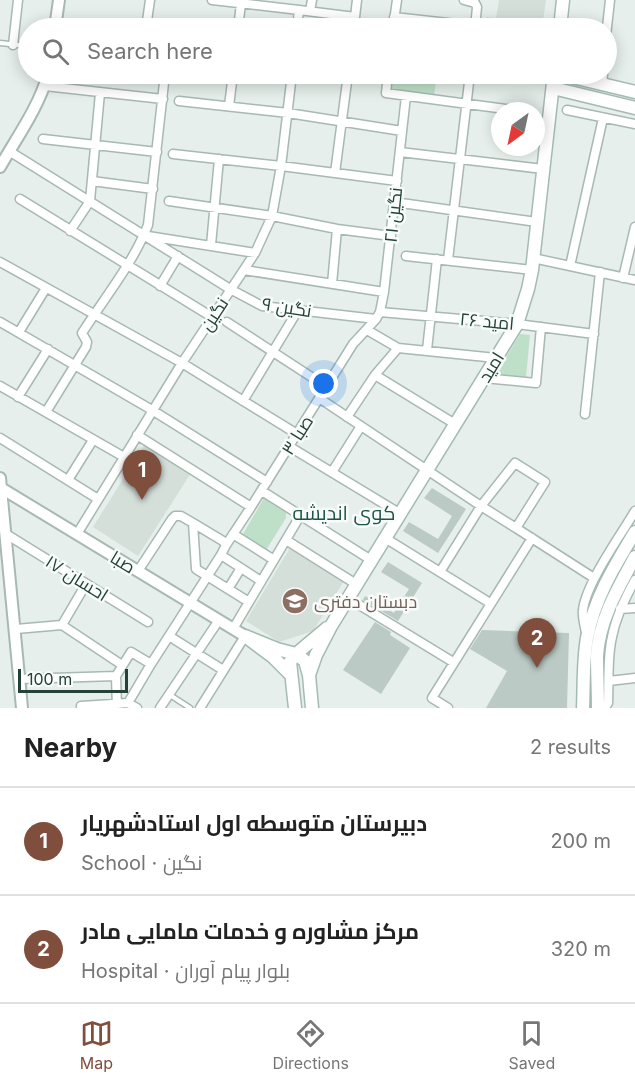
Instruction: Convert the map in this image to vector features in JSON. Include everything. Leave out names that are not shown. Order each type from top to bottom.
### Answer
[{"type":"main road","points":[[561,18],[563,0]]},
{"type":"main road","name":"امید","points":[[309,675],[316,655],[331,626],[517,324],[533,264],[553,84]]},
{"type":"main road","points":[[615,84],[635,92]]},
{"type":"main road","points":[[553,88],[635,108]]},
{"type":"main road","points":[[584,708],[587,639],[595,608],[605,584],[635,532]]},
{"type":"main road","points":[[598,708],[597,655],[602,630],[607,611],[635,557]]},
{"type":"main road","points":[[245,636],[296,654],[305,661],[312,703],[295,703],[291,662],[296,654],[331,626]]},
{"type":"main road","points":[[245,636],[273,657],[291,675]]},
{"type":"street","points":[[13,45],[18,0]]},
{"type":"street","points":[[57,18],[59,0]]},
{"type":"street","points":[[148,18],[150,0]]},
{"type":"street","points":[[212,0],[355,17],[357,0]]},
{"type":"street","points":[[310,11],[312,0]]},
{"type":"street","points":[[397,0],[394,17],[402,18]]},
{"type":"street","points":[[464,0],[475,3],[476,18]]},
{"type":"street","points":[[608,18],[610,0]]},
{"type":"street","points":[[239,18],[241,3]]},
{"type":"street","points":[[298,18],[299,10]]},
{"type":"street","points":[[46,412],[87,345],[82,333],[126,266],[148,225],[164,84]]},
{"type":"street","points":[[229,106],[231,84]]},
{"type":"street","name":"نگین","points":[[77,534],[152,410],[255,253],[272,216],[291,84]]},
{"type":"street","points":[[335,173],[347,84]]},
{"type":"street","points":[[387,84],[386,93],[491,107]]},
{"type":"street","points":[[448,261],[469,84]]},
{"type":"street","points":[[0,167],[36,106],[45,86],[163,99]]},
{"type":"street","points":[[70,231],[90,201],[100,93]]},
{"type":"street","name":"نگین ۲۱","points":[[367,330],[378,315],[384,292],[406,96]]},
{"type":"street","points":[[179,101],[288,113],[402,131]]},
{"type":"street","points":[[567,110],[635,124]]},
{"type":"street","points":[[570,266],[603,118]]},
{"type":"street","points":[[43,140],[157,152]]},
{"type":"street","name":"نگین ۹","points":[[9,151],[230,289],[262,306],[378,315]]},
{"type":"street","points":[[400,152],[543,170]]},
{"type":"street","points":[[173,154],[397,181]]},
{"type":"street","points":[[212,245],[219,159]]},
{"type":"street","points":[[92,181],[153,189]]},
{"type":"street","points":[[20,199],[212,317]]},
{"type":"street","points":[[169,201],[391,236]]},
{"type":"street","points":[[394,202],[537,222]]},
{"type":"street","points":[[623,278],[635,227]]},
{"type":"street","points":[[332,284],[337,229]]},
{"type":"street","points":[[144,235],[255,253]]},
{"type":"street","points":[[160,286],[178,256]]},
{"type":"street","points":[[406,256],[448,261],[570,266],[635,280]]},
{"type":"street","points":[[427,350],[437,259]]},
{"type":"street","points":[[0,262],[182,363],[297,434]]},
{"type":"street","points":[[244,270],[384,292]]},
{"type":"street","points":[[585,414],[600,272]]},
{"type":"street","points":[[19,332],[46,288]]},
{"type":"street","points":[[243,400],[298,310]]},
{"type":"street","name":"امید ۲۶","points":[[378,315],[430,316],[594,334]]},
{"type":"street","points":[[0,322],[152,410],[267,482]]},
{"type":"street","points":[[226,322],[313,378]]},
{"type":"street","points":[[484,378],[536,383],[541,327]]},
{"type":"street","points":[[367,330],[398,348],[496,358]]},
{"type":"street","name":"صبا ۳","points":[[191,603],[353,344],[367,330]]},
{"type":"street","points":[[347,417],[375,375],[398,348]]},
{"type":"street","points":[[18,397],[48,349]]},
{"type":"street","points":[[375,375],[455,424]]},
{"type":"street","points":[[0,386],[124,458]]},
{"type":"street","points":[[319,399],[594,578]]},
{"type":"street","points":[[332,472],[361,426]]},
{"type":"street","points":[[137,435],[251,507]]},
{"type":"street","points":[[0,438],[98,499]]},
{"type":"street","points":[[68,480],[93,440]]},
{"type":"street","points":[[290,447],[399,513]]},
{"type":"street","points":[[440,572],[481,506],[515,463],[545,482],[516,528]]},
{"type":"street","points":[[0,483],[22,708]]},
{"type":"street","name":"صبا","points":[[0,483],[77,534],[245,636]]},
{"type":"street","points":[[262,491],[371,560]]},
{"type":"street","points":[[587,639],[582,610],[587,595],[594,578],[635,511]]},
{"type":"street","points":[[138,571],[175,516],[181,516],[194,523],[226,545]]},
{"type":"street","points":[[233,629],[300,516]]},
{"type":"street","points":[[194,523],[196,569],[249,602]]},
{"type":"street","name":"احسان ۱۷","points":[[6,534],[148,622]]},
{"type":"street","points":[[233,534],[274,560]]},
{"type":"street","points":[[384,538],[490,603]]},
{"type":"street","points":[[448,708],[432,698],[532,538]]},
{"type":"street","points":[[286,540],[356,584]]},
{"type":"street","points":[[221,555],[261,581]]},
{"type":"street","points":[[228,589],[241,568]]},
{"type":"street","points":[[605,708],[608,703],[612,637],[620,609],[635,580]]},
{"type":"street","points":[[62,625],[86,584]]},
{"type":"street","points":[[348,598],[453,662]]},
{"type":"street","points":[[81,708],[81,706],[117,706],[128,703],[191,603]]},
{"type":"street","points":[[620,609],[635,608]]},
{"type":"street","points":[[160,708],[219,620]]},
{"type":"street","points":[[16,629],[62,625],[122,665]]},
{"type":"street","points":[[169,636],[223,670]]},
{"type":"street","points":[[200,708],[245,636]]},
{"type":"street","points":[[117,706],[116,676],[131,652],[151,664]]},
{"type":"street","points":[[20,679],[116,676]]},
{"type":"street","points":[[609,681],[635,678]]},
{"type":"street","points":[[128,703],[137,708]]},
{"type":"lane","points":[[0,43],[18,45]]},
{"type":"lane","points":[[169,694],[190,708]]},
{"type":"shaded area","points":[[499,0],[546,0],[543,18],[496,18]]},
{"type":"shaded area","points":[[145,444],[191,473],[138,556],[93,527]]},
{"type":"shaded area","name":"دبستان دفتری","points":[[290,548],[344,581],[313,631],[279,642],[246,621]]},
{"type":"green space","points":[[390,84],[436,84],[434,96],[389,91]]},
{"type":"green space","points":[[520,334],[530,335],[526,377],[496,374]]},
{"type":"green space","points":[[264,498],[286,512],[286,518],[263,555],[239,541]]},
{"type":"building","points":[[432,488],[466,509],[438,553],[403,531],[409,522],[438,539],[452,516],[424,498]]},
{"type":"building","points":[[388,562],[422,583],[398,621],[363,600],[365,596],[394,613],[409,589],[381,572]]},
{"type":"building","points":[[375,622],[410,648],[381,694],[343,670]]},
{"type":"building","points":[[482,630],[569,633],[567,708],[486,708],[507,671],[470,649]]},
{"type":"place","name":"دبیرستان متوسطه اول استادشهریار","points":[[142,500]]},
{"type":"place","name":"دبستان دفتری","points":[[295,601]]},
{"type":"place","name":"مرکز مشاوره و خدمات مامایی مادر","points":[[537,668]]},
{"type":"district","name":"کوی اندیشه","points":[[344,513]]}]
